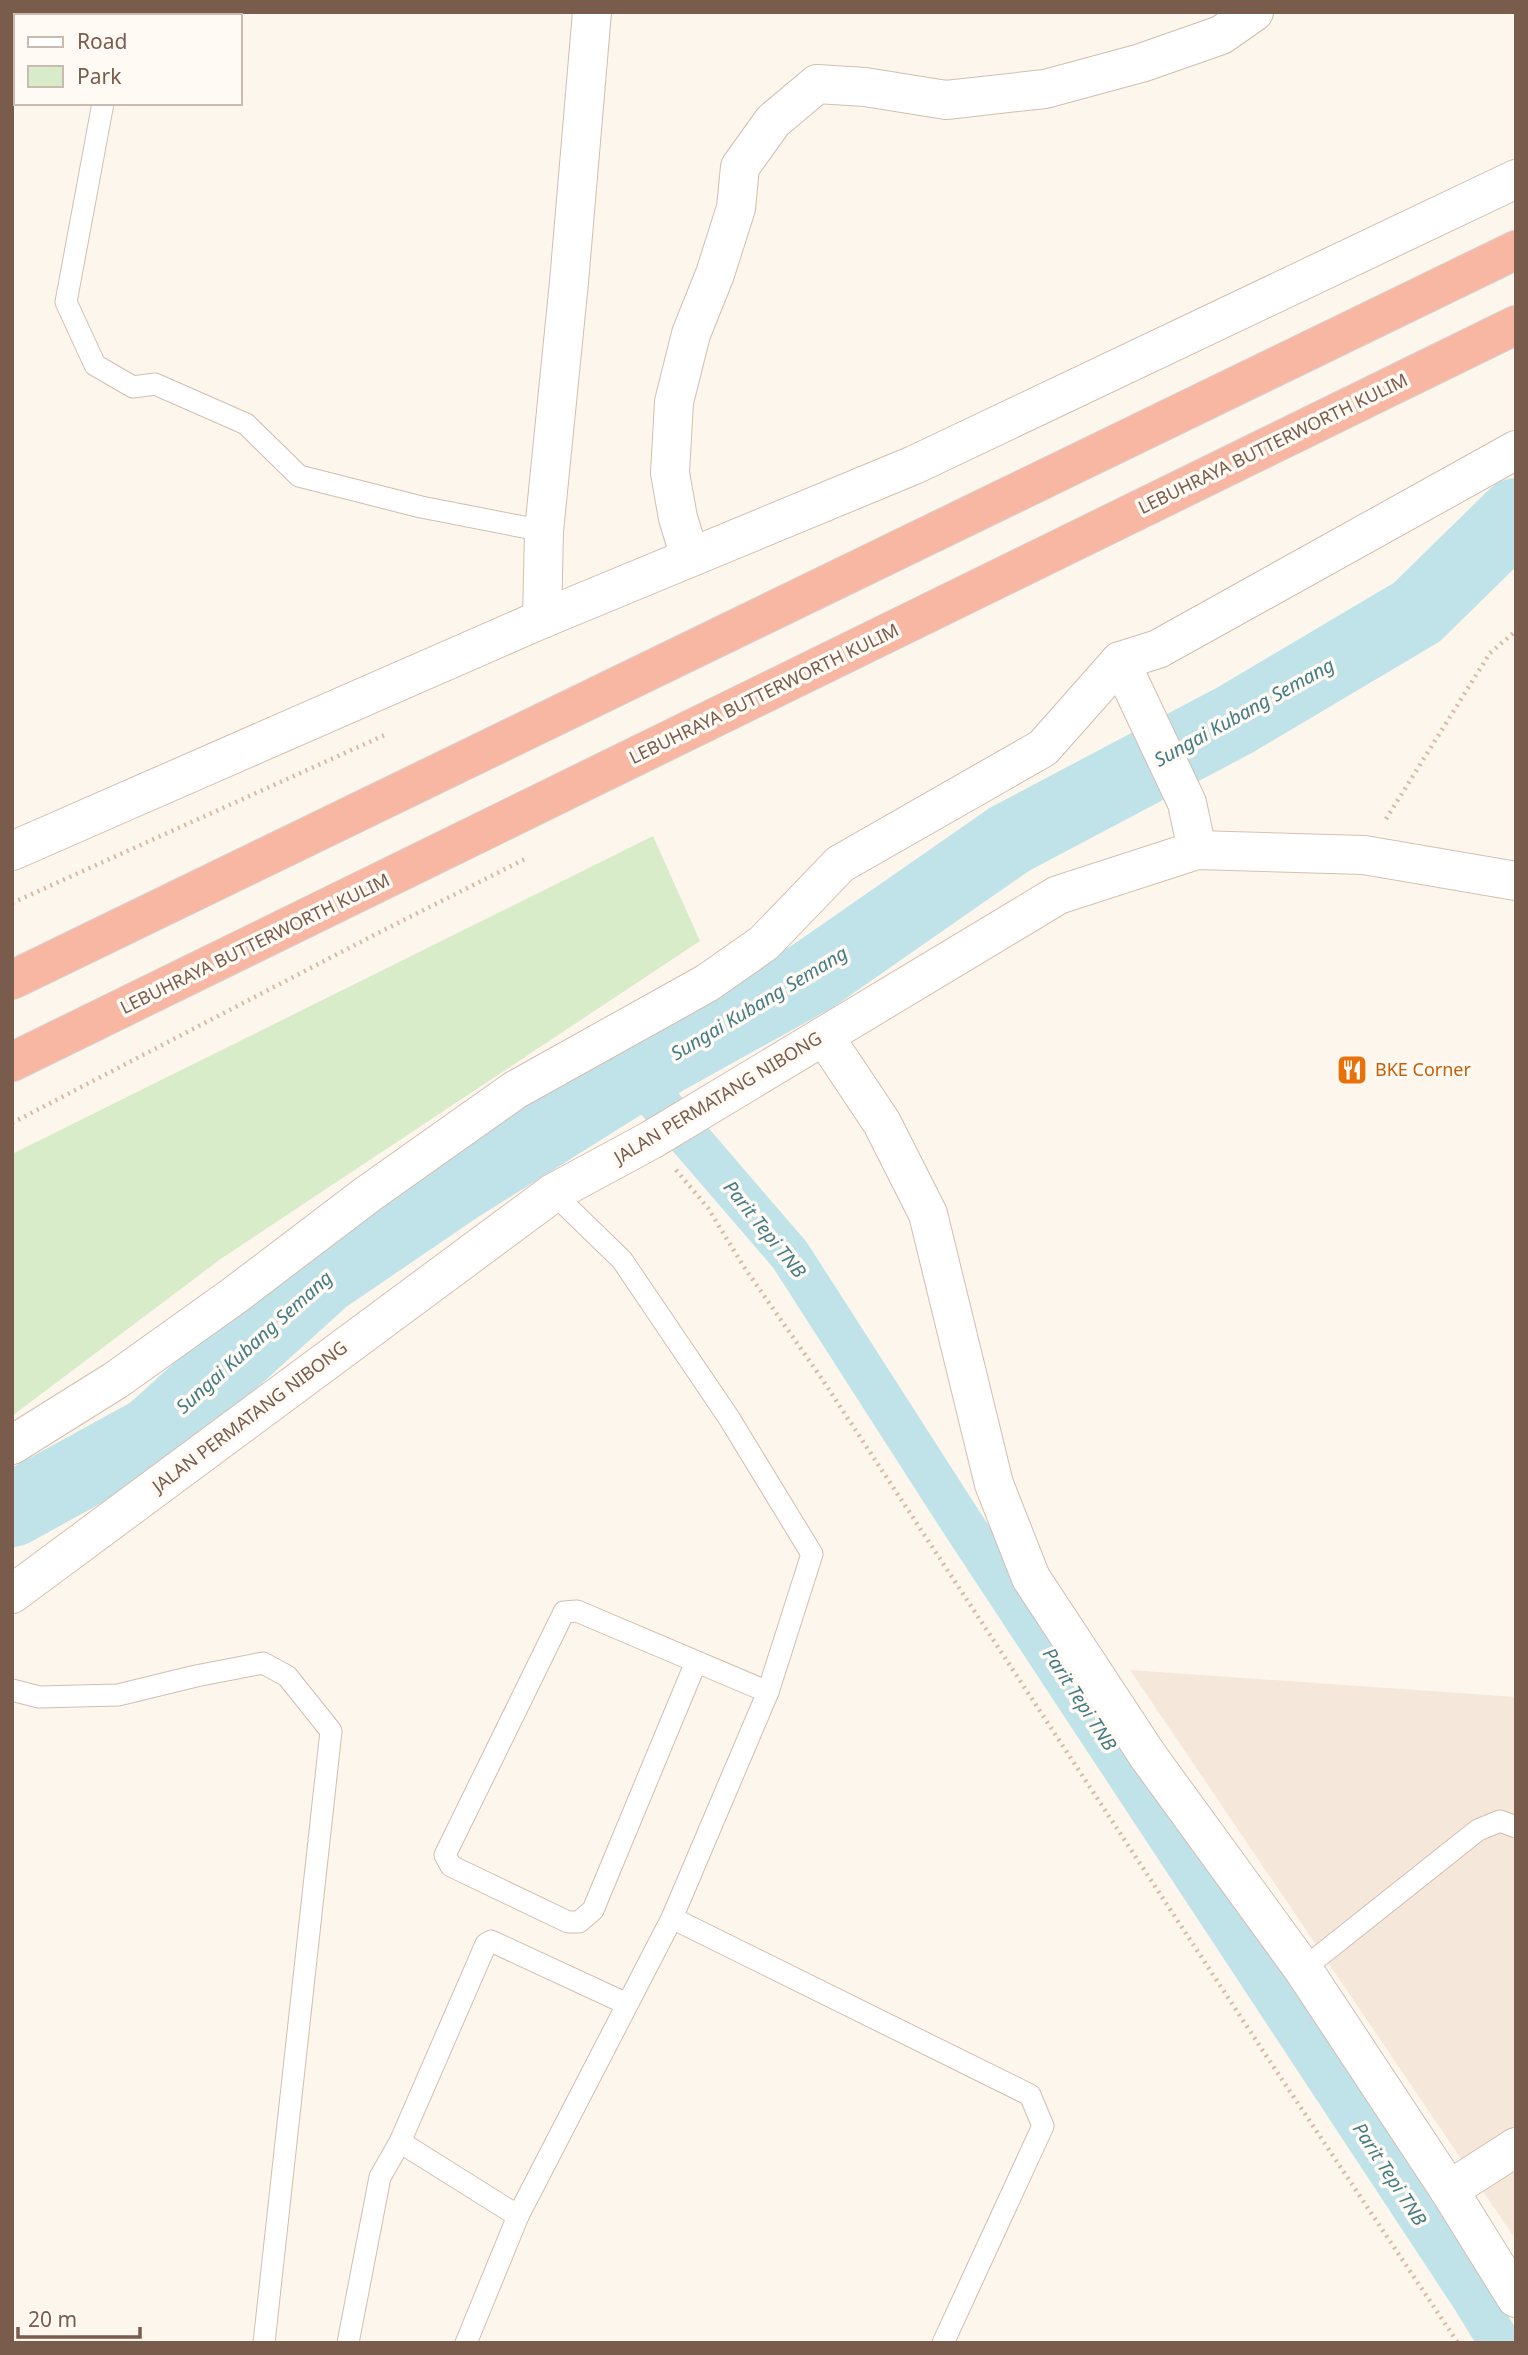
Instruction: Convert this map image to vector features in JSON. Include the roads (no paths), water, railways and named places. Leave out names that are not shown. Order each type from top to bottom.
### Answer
[{"type":"highway","points":[[12,980],[1516,250]]},
{"type":"highway","name":"LEBUHRAYA BUTTERWORTH KULIM","points":[[12,1062],[1516,325]]},
{"type":"street","points":[[542,619],[544,531],[592,12]]},
{"type":"street","points":[[690,558],[678,519],[670,474],[674,402],[691,334],[716,274],[736,208],[740,167],[773,121],[817,84],[865,87],[946,100],[1045,89],[1141,63],[1221,35],[1254,12]]},
{"type":"street","points":[[12,851],[542,619],[914,465],[1516,179]]},
{"type":"street","points":[[12,1445],[235,1296],[368,1194],[515,1090],[707,983],[764,943],[840,864],[1043,748],[1126,673],[1158,649],[1516,450]]},
{"type":"street","points":[[1126,673],[1187,803],[1197,850]]},
{"type":"street","name":"JALAN PERMATANG NIBONG","points":[[12,1594],[553,1193],[660,1134],[1058,895],[1197,850],[1364,855],[1516,881]]},
{"type":"street","points":[[824,1036],[882,1123],[928,1214],[994,1484],[1031,1578],[1148,1756],[1303,1969],[1516,2298]]},
{"type":"street","points":[[1448,2190],[1516,2147]]},
{"type":"lane","points":[[103,105],[66,302],[95,366],[133,387],[155,384],[246,424],[299,476],[421,508],[544,531]]},
{"type":"lane","points":[[466,2343],[518,2216],[671,1918],[768,1692],[812,1554],[729,1418],[622,1260],[553,1193]]},
{"type":"lane","points":[[696,1662],[593,1910],[579,1922],[568,1922],[451,1866],[445,1855],[564,1612],[577,1611],[768,1692]]},
{"type":"lane","points":[[12,1690],[39,1697],[118,1695],[263,1663],[287,1676],[331,1731],[264,2343]]},
{"type":"lane","points":[[1303,1969],[1478,1830],[1500,1821],[1516,1827]]},
{"type":"lane","points":[[671,1918],[1030,2095],[1042,2126],[943,2343]]},
{"type":"lane","points":[[348,2343],[380,2177],[400,2142],[486,1944],[491,1941],[627,2004]]},
{"type":"lane","points":[[400,2142],[518,2216]]},
{"type":"waterway","name":"Sungai Kubang Semang","points":[[12,1510],[152,1433],[323,1278],[458,1186],[635,1075],[813,976],[1010,839],[1235,720],[1417,612],[1516,515]]},
{"type":"waterway","name":"Parit Tepi TNB","points":[[635,1075],[790,1255],[962,1523],[1500,2343]]},
{"type":"place","name":"BKE Corner","points":[[1352,1070]]}]
